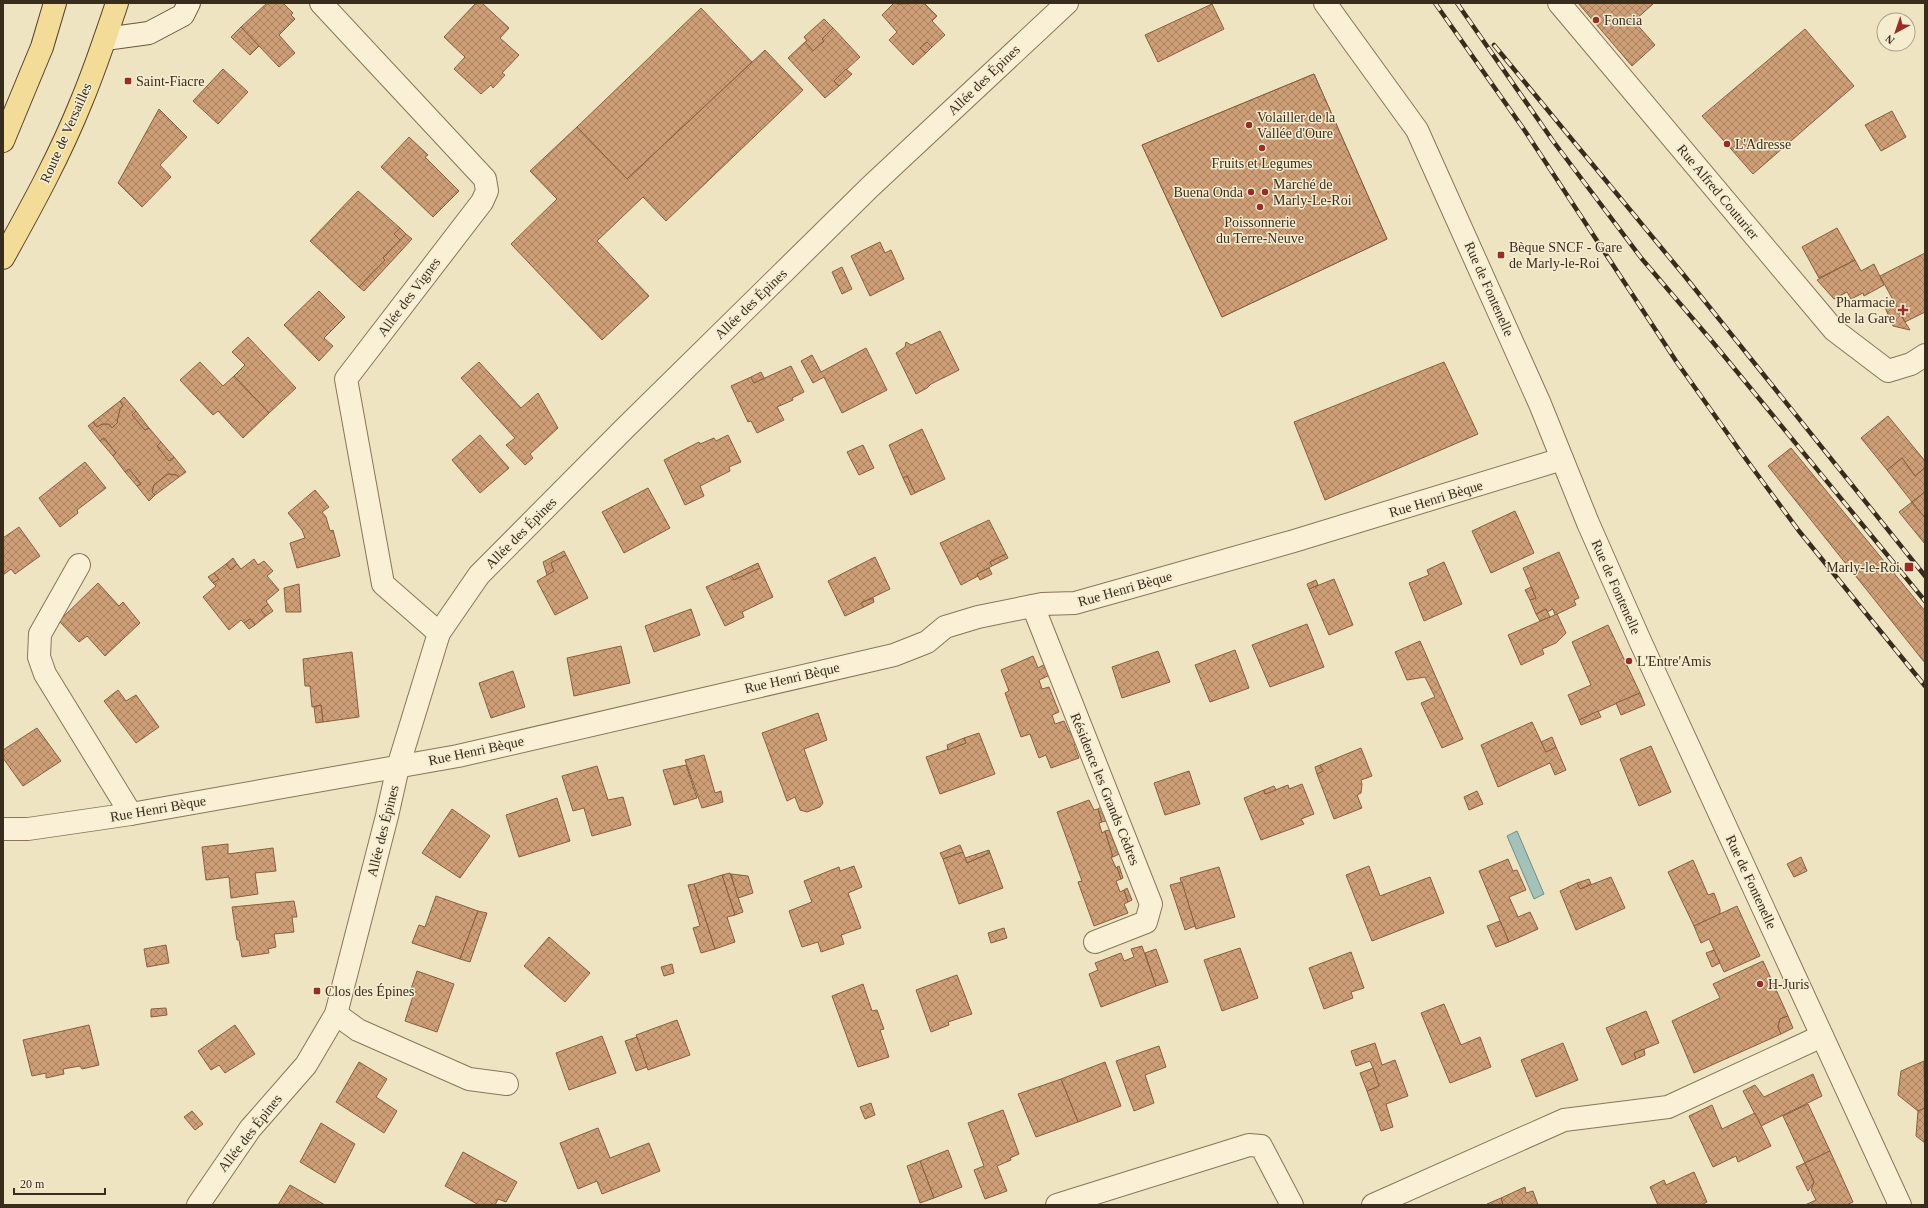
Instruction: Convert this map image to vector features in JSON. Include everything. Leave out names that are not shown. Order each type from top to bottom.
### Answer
[{"type":"main road","points":[[3,141],[42,47],[55,3]]},
{"type":"main road","name":"Route de Versailles","points":[[3,258],[32,207],[62,147],[83,100],[117,3]]},
{"type":"street","points":[[105,40],[149,33],[183,15],[189,3]]},
{"type":"street","name":"Allée des Vignes","points":[[321,3],[485,179],[487,191],[482,202],[346,379],[383,584],[439,633]]},
{"type":"street","name":"Rue de Fontenelle","points":[[1325,3],[1417,130],[1490,291],[1588,523],[1641,643],[1900,1205]]},
{"type":"street","name":"Rue Alfred Couturier","points":[[1558,3],[1834,330],[1888,371],[1911,364],[1925,355]]},
{"type":"street","name":"Allée des Épines","points":[[198,1205],[250,1129],[306,1065],[336,1014],[387,816],[398,767],[439,633],[479,575],[607,446],[870,187],[1064,4]]},
{"type":"street","name":"Rue Henri Bèque","points":[[3,829],[28,829],[130,814],[458,756],[894,655],[927,642],[945,627],[978,617],[1042,604],[1075,604],[1309,537],[1562,459]]},
{"type":"street","points":[[79,565],[40,634],[39,657],[45,674],[130,814]]},
{"type":"street","name":"Résidence les Grands Cèdres","points":[[1033,606],[1151,904],[1146,922],[1095,942]]},
{"type":"street","points":[[336,1014],[358,1030],[469,1079],[507,1084]]},
{"type":"street","points":[[1373,1205],[1564,1120],[1668,1107],[1822,1036]]},
{"type":"street","points":[[1058,1205],[1249,1145],[1261,1146],[1292,1205]]},
{"type":"water","points":[[1517,831],[1544,894],[1534,899],[1507,836]]},
{"type":"building","points":[[267,3],[283,3],[293,13],[291,15],[295,19],[279,35],[295,53],[279,67],[241,27]]},
{"type":"building","points":[[476,3],[482,3],[509,28],[500,38],[519,55],[502,73],[505,75],[493,88],[491,85],[481,94],[454,69],[465,57],[444,37]]},
{"type":"building","points":[[894,3],[924,3],[937,16],[932,21],[945,35],[932,47],[927,42],[920,48],[926,53],[913,65],[889,40],[897,32],[882,15]]},
{"type":"building","points":[[1578,3],[1654,3],[1634,21],[1655,45],[1632,66]]},
{"type":"building","points":[[1212,4],[1224,29],[1158,62],[1145,35]]},
{"type":"building","points":[[701,8],[752,62],[627,179],[577,127]]},
{"type":"building","points":[[824,19],[833,28],[822,39],[824,41],[813,51],[805,42],[807,41],[804,37]]},
{"type":"building","points":[[241,27],[259,46],[250,55],[231,37]]},
{"type":"building","points":[[833,28],[860,57],[834,81],[839,86],[825,98],[788,58],[805,42],[813,51],[824,41],[822,39]]},
{"type":"building","points":[[1805,29],[1854,86],[1753,174],[1702,116]]},
{"type":"building","points":[[927,42],[932,47],[926,53],[920,48]]},
{"type":"building","points":[[765,50],[803,90],[666,221],[643,197],[597,241],[649,296],[602,340],[511,244],[557,199],[530,171],[577,127],[627,179]]},
{"type":"building","points":[[223,69],[248,92],[218,124],[193,101]]},
{"type":"building","points":[[846,69],[852,74],[839,86],[834,81]]},
{"type":"building","name":"Marché de Marly-Le-Roi","points":[[1314,74],[1387,239],[1222,317],[1142,145]]},
{"type":"building","name":"Marché de Marly-Le-Roi","points":[[1314,74],[1387,239],[1222,317],[1142,145]]},
{"type":"building","points":[[159,109],[187,137],[160,165],[171,177],[142,207],[118,183]]},
{"type":"building","points":[[1892,111],[1906,137],[1881,151],[1865,125]]},
{"type":"building","points":[[409,137],[428,155],[425,157],[459,191],[433,217],[381,167]]},
{"type":"building","points":[[358,191],[400,228],[394,234],[400,240],[383,258],[385,260],[359,287],[310,241]]},
{"type":"building","points":[[400,228],[406,234],[400,240],[394,234]]},
{"type":"building","points":[[1837,228],[1855,260],[1819,278],[1802,247]]},
{"type":"building","points":[[406,234],[412,239],[364,291],[359,287],[385,260],[383,258]]},
{"type":"building","points":[[880,242],[885,253],[891,250],[904,279],[870,296],[851,256]]},
{"type":"building","points":[[1925,253],[1925,312],[1905,322],[1880,276]]},
{"type":"building","points":[[1855,260],[1861,271],[1874,264],[1884,285],[1864,296],[1863,293],[1851,299],[1847,292],[1834,299],[1817,280]]},
{"type":"building","points":[[842,267],[852,289],[842,294],[832,272]]},
{"type":"building","points":[[319,291],[345,317],[324,338],[333,346],[319,361],[284,325]]},
{"type":"building","points":[[1892,300],[1910,330],[1893,326],[1884,305]]},
{"type":"building","points":[[940,331],[959,370],[931,384],[916,394],[896,353],[905,347],[906,342],[911,345]]},
{"type":"building","points":[[248,337],[296,388],[269,413],[234,376],[245,365],[232,352]]},
{"type":"building","points":[[866,348],[887,390],[842,413],[824,377],[813,383],[801,361],[812,355],[821,372]]},
{"type":"building","points":[[200,362],[223,386],[234,376],[269,413],[243,438],[218,411],[213,415],[180,380]]},
{"type":"building","points":[[479,362],[521,408],[538,393],[558,428],[530,454],[533,458],[525,465],[506,445],[515,438],[461,378]]},
{"type":"building","points":[[1444,362],[1478,434],[1325,500],[1294,422]]},
{"type":"building","points":[[791,366],[804,392],[792,398],[793,400],[777,407],[784,420],[757,433],[751,421],[748,422],[731,386],[751,377],[754,383]]},
{"type":"building","points":[[761,372],[764,378],[754,383],[751,377]]},
{"type":"building","points":[[124,397],[136,411],[132,415],[145,430],[149,428],[161,442],[157,446],[169,461],[174,457],[186,472],[179,477],[168,474],[154,485],[152,492],[155,495],[149,501],[137,486],[141,484],[129,469],[125,472],[113,456],[116,453],[104,438],[100,441],[88,426],[93,422],[97,427],[102,424],[109,424],[112,428],[118,422],[120,409],[123,406],[120,401]]},
{"type":"building","points":[[120,401],[123,406],[120,409],[118,422],[112,428],[109,424],[102,424],[97,427],[93,422]]},
{"type":"building","points":[[136,411],[149,428],[145,430],[132,415]]},
{"type":"building","points":[[1888,416],[1925,461],[1925,468],[1915,476],[1902,458],[1887,470],[1861,438]]},
{"type":"building","points":[[922,429],[945,479],[915,493],[907,476],[903,478],[889,445]]},
{"type":"building","points":[[480,435],[509,468],[480,493],[452,460]]},
{"type":"building","points":[[728,435],[741,462],[729,467],[730,471],[700,486],[704,496],[685,505],[664,460],[699,442],[700,444],[714,438],[716,441]]},
{"type":"building","points":[[104,438],[116,453],[113,456],[100,441]]},
{"type":"building","points":[[161,442],[174,457],[169,461],[157,446]]},
{"type":"building","points":[[863,445],[874,468],[859,475],[847,452]]},
{"type":"building","points":[[1791,448],[1925,611],[1925,663],[1768,466]]},
{"type":"building","points":[[1902,458],[1915,476],[1925,468],[1925,492],[1912,502],[1887,470]]},
{"type":"building","points":[[85,462],[106,488],[77,510],[78,513],[60,527],[39,498]]},
{"type":"building","points":[[129,469],[141,484],[137,486],[125,472]]},
{"type":"building","points":[[168,474],[179,477],[155,495],[152,492],[154,485]]},
{"type":"building","points":[[907,476],[915,493],[911,495],[903,478]]},
{"type":"building","points":[[648,488],[670,528],[624,553],[602,512]]},
{"type":"building","points":[[315,490],[329,507],[322,512],[326,517],[330,531],[333,530],[340,556],[297,568],[290,543],[305,538],[302,530],[288,513]]},
{"type":"building","points":[[1925,492],[1925,518],[1912,502]]},
{"type":"building","points":[[1912,502],[1925,518],[1925,544],[1899,512]]},
{"type":"building","points":[[1515,511],[1534,553],[1491,573],[1472,531]]},
{"type":"building","points":[[989,520],[1006,554],[990,562],[992,566],[977,574],[978,576],[961,585],[940,543]]},
{"type":"building","points":[[19,527],[40,556],[15,574],[11,569],[3,575],[3,538]]},
{"type":"building","points":[[564,551],[566,555],[551,563],[554,571],[547,575],[543,562]]},
{"type":"building","points":[[1559,552],[1579,598],[1574,600],[1576,605],[1555,615],[1553,609],[1547,612],[1546,609],[1536,614],[1530,600],[1536,598],[1523,568]]},
{"type":"building","points":[[1006,554],[1008,558],[992,566],[990,562]]},
{"type":"building","points":[[566,555],[588,598],[555,615],[537,581],[554,571],[551,563]]},
{"type":"building","points":[[875,557],[890,589],[861,603],[864,607],[845,616],[828,581]]},
{"type":"building","points":[[233,558],[237,564],[231,570],[226,564]]},
{"type":"building","points":[[254,559],[258,565],[264,561],[273,571],[267,576],[279,590],[266,601],[268,604],[261,610],[266,616],[255,625],[250,619],[244,623],[241,620],[229,630],[203,597],[216,586],[213,583],[219,579],[214,573],[226,564],[231,570],[237,564],[241,569]]},
{"type":"building","points":[[1444,562],[1462,604],[1424,621],[1409,583],[1429,575],[1427,570]]},
{"type":"building","points":[[758,563],[760,568],[734,580],[731,576]]},
{"type":"building","points":[[760,568],[773,597],[742,612],[744,617],[725,626],[706,587],[731,576],[734,580]]},
{"type":"building","points":[[989,568],[992,574],[980,580],[977,574]]},
{"type":"building","points":[[214,573],[219,579],[213,583],[208,577]]},
{"type":"building","points":[[1334,579],[1353,625],[1329,635],[1309,589]]},
{"type":"building","points":[[1316,580],[1318,585],[1309,589],[1307,584]]},
{"type":"building","points":[[98,583],[119,606],[123,602],[140,623],[105,656],[87,636],[79,642],[59,621]]},
{"type":"building","points":[[299,584],[301,612],[286,612],[284,588]]},
{"type":"building","points":[[1531,587],[1536,598],[1530,600],[1525,590]]},
{"type":"building","points":[[873,598],[874,602],[864,607],[861,603]]},
{"type":"building","points":[[268,604],[273,611],[266,616],[261,610]]},
{"type":"building","points":[[691,609],[700,635],[654,652],[645,626]]},
{"type":"building","points":[[1546,609],[1550,617],[1540,621],[1536,614]]},
{"type":"building","points":[[1557,614],[1566,633],[1556,643],[1542,649],[1544,654],[1521,665],[1508,635]]},
{"type":"building","points":[[250,619],[255,625],[249,629],[244,623]]},
{"type":"building","points":[[1307,624],[1324,667],[1270,687],[1252,645]]},
{"type":"building","points":[[1608,625],[1640,693],[1579,720],[1568,695],[1591,685],[1572,642]]},
{"type":"building","points":[[1420,641],[1463,739],[1442,748],[1421,703],[1435,697],[1425,677],[1407,680],[1395,652]]},
{"type":"building","points":[[621,646],[630,683],[574,696],[567,658]]},
{"type":"building","points":[[1235,650],[1249,688],[1210,702],[1195,665]]},
{"type":"building","points":[[1158,651],[1170,682],[1122,698],[1112,667]]},
{"type":"building","points":[[352,652],[359,717],[323,722],[321,705],[312,707],[310,686],[305,686],[303,659]]},
{"type":"building","points":[[1033,656],[1038,668],[1045,664],[1050,675],[1039,680],[1042,689],[1049,687],[1059,712],[1052,715],[1055,724],[1064,721],[1069,732],[1072,731],[1076,744],[1074,745],[1079,758],[1051,768],[1046,755],[1039,758],[1030,734],[1021,737],[1005,693],[1009,691],[1001,670]]},
{"type":"building","points":[[513,671],[525,707],[491,718],[479,683]]},
{"type":"building","points":[[118,690],[126,701],[136,695],[159,727],[136,743],[104,701]]},
{"type":"building","points":[[1640,693],[1645,705],[1621,715],[1616,703]]},
{"type":"building","points":[[321,705],[323,722],[316,723],[314,707]]},
{"type":"building","points":[[1598,711],[1601,717],[1581,725],[1579,720]]},
{"type":"building","points":[[818,713],[827,740],[804,749],[823,803],[820,807],[807,812],[800,810],[795,797],[787,801],[762,733]]},
{"type":"building","points":[[1532,722],[1546,752],[1556,747],[1566,770],[1555,775],[1550,763],[1498,787],[1481,745]]},
{"type":"building","points":[[37,728],[61,761],[23,786],[3,758],[3,750]]},
{"type":"building","points":[[979,733],[995,774],[940,794],[926,757],[966,743],[964,738]]},
{"type":"building","points":[[1552,737],[1556,747],[1546,752],[1541,742]]},
{"type":"building","points":[[964,738],[966,743],[948,750],[947,745]]},
{"type":"building","points":[[1651,746],[1671,792],[1639,806],[1620,759]]},
{"type":"building","points":[[1361,748],[1372,776],[1361,780],[1361,793],[1357,795],[1362,808],[1334,819],[1317,774],[1323,771],[1320,765]]},
{"type":"building","points":[[704,755],[715,793],[721,791],[723,802],[702,808],[685,760]]},
{"type":"building","points":[[686,765],[697,798],[674,805],[663,770]]},
{"type":"building","points":[[1320,765],[1323,771],[1317,774],[1315,767]]},
{"type":"building","points":[[597,766],[608,800],[623,797],[631,825],[592,836],[584,808],[573,811],[562,776]]},
{"type":"building","points":[[1189,771],[1200,804],[1165,815],[1154,783]]},
{"type":"building","points":[[1302,784],[1314,814],[1301,819],[1304,824],[1261,840],[1244,798],[1264,790],[1265,794],[1288,785],[1289,789]]},
{"type":"building","points":[[1274,786],[1276,790],[1265,794],[1264,790]]},
{"type":"building","points":[[1477,791],[1483,804],[1469,810],[1464,797]]},
{"type":"building","points":[[557,798],[570,841],[519,857],[506,815]]},
{"type":"building","points":[[1089,800],[1094,810],[1098,809],[1102,822],[1099,823],[1102,833],[1105,831],[1113,857],[1111,857],[1116,868],[1117,867],[1121,879],[1116,881],[1120,892],[1124,890],[1128,902],[1124,904],[1128,913],[1094,926],[1078,882],[1082,881],[1057,812]]},
{"type":"building","points":[[1101,807],[1106,821],[1102,822],[1098,809]]},
{"type":"building","points":[[452,809],[490,836],[460,878],[422,853]]},
{"type":"building","points":[[1109,830],[1119,854],[1113,857],[1105,831]]},
{"type":"building","points":[[228,844],[228,854],[273,848],[276,871],[255,873],[258,894],[231,898],[229,877],[206,880],[202,847]]},
{"type":"building","points":[[960,845],[963,852],[943,859],[940,853]]},
{"type":"building","points":[[989,850],[990,853],[967,863],[965,858]]},
{"type":"building","points":[[963,852],[967,863],[990,853],[1003,888],[959,904],[943,859]]},
{"type":"building","points":[[1801,857],[1807,871],[1794,877],[1787,864]]},
{"type":"building","points":[[1508,859],[1513,871],[1517,870],[1526,890],[1509,897],[1518,917],[1530,912],[1538,929],[1509,942],[1479,871]]},
{"type":"building","points":[[1693,860],[1708,895],[1714,893],[1720,909],[1720,915],[1694,926],[1668,872]]},
{"type":"building","points":[[854,866],[862,887],[848,893],[861,928],[841,935],[844,944],[821,952],[818,942],[802,947],[789,911],[812,902],[804,881],[839,867],[840,871]]},
{"type":"building","points":[[1119,866],[1123,878],[1121,879],[1117,867]]},
{"type":"building","points":[[1369,866],[1380,896],[1430,877],[1444,913],[1372,941],[1346,875]]},
{"type":"building","points":[[1219,867],[1235,917],[1196,929],[1180,878]]},
{"type":"building","points":[[730,873],[743,912],[735,915],[722,875]]},
{"type":"building","points":[[731,874],[748,876],[753,893],[738,898]]},
{"type":"building","points":[[722,875],[735,915],[727,917],[735,942],[715,949],[694,884]]},
{"type":"building","points":[[1611,877],[1625,908],[1576,930],[1560,891],[1577,883],[1580,889]]},
{"type":"building","points":[[1589,879],[1591,884],[1580,889],[1577,883]]},
{"type":"building","points":[[1182,882],[1195,926],[1185,930],[1170,885]]},
{"type":"building","points":[[694,884],[715,949],[701,953],[693,928],[700,926],[688,885]]},
{"type":"building","points":[[1127,888],[1132,900],[1128,902],[1124,890]]},
{"type":"building","points":[[436,896],[478,911],[460,959],[412,943],[419,925],[425,927]]},
{"type":"building","points":[[294,901],[297,917],[292,917],[294,932],[274,934],[276,947],[268,949],[269,953],[242,957],[239,940],[237,940],[232,907]]},
{"type":"building","points":[[1737,906],[1760,956],[1724,972],[1709,939],[1701,943],[1694,926]]},
{"type":"building","points":[[478,911],[487,913],[470,962],[460,959]]},
{"type":"building","points":[[1500,921],[1509,942],[1496,947],[1487,926]]},
{"type":"building","points":[[1004,928],[1007,938],[991,943],[988,933]]},
{"type":"building","points":[[549,937],[590,973],[565,1002],[524,966]]},
{"type":"building","points":[[166,945],[169,963],[147,967],[144,949]]},
{"type":"building","points":[[1142,946],[1156,986],[1101,1007],[1089,974],[1098,970],[1095,963],[1121,953],[1124,961],[1134,957],[1131,949]]},
{"type":"building","points":[[1240,948],[1258,998],[1222,1011],[1204,960]]},
{"type":"building","points":[[1156,949],[1168,982],[1156,986],[1145,953]]},
{"type":"building","points":[[1714,950],[1720,963],[1712,967],[1706,953]]},
{"type":"building","points":[[1351,952],[1364,988],[1351,992],[1353,998],[1324,1009],[1309,968]]},
{"type":"building","points":[[1763,961],[1788,1016],[1780,1019],[1778,1027],[1781,1034],[1694,1073],[1672,1021],[1720,998],[1713,984]]},
{"type":"building","points":[[672,964],[674,973],[664,976],[661,967]]},
{"type":"building","points":[[417,971],[454,984],[437,1032],[405,1021],[413,996],[409,995]]},
{"type":"building","points":[[957,975],[972,1014],[948,1022],[949,1025],[931,1032],[916,990]]},
{"type":"building","points":[[863,984],[872,1011],[877,1010],[884,1029],[880,1030],[889,1057],[858,1067],[832,996]]},
{"type":"building","points":[[1444,1004],[1461,1045],[1480,1037],[1491,1067],[1450,1083],[1421,1013]]},
{"type":"building","points":[[166,1008],[167,1015],[151,1017],[151,1009]]},
{"type":"building","points":[[1646,1011],[1659,1043],[1634,1053],[1636,1059],[1622,1065],[1606,1028]]},
{"type":"building","points":[[1788,1016],[1793,1028],[1781,1034],[1778,1027],[1780,1019]]},
{"type":"building","points":[[677,1020],[690,1055],[648,1070],[636,1035]]},
{"type":"building","points":[[89,1025],[99,1065],[82,1069],[80,1066],[63,1069],[64,1074],[46,1078],[46,1073],[32,1076],[23,1040]]},
{"type":"building","points":[[235,1025],[255,1054],[225,1073],[219,1065],[211,1070],[198,1051]]},
{"type":"building","points":[[602,1036],[616,1073],[569,1090],[556,1053]]},
{"type":"building","points":[[637,1037],[647,1067],[636,1071],[625,1041]]},
{"type":"building","points":[[1375,1043],[1382,1065],[1395,1060],[1408,1096],[1386,1104],[1393,1127],[1381,1131],[1367,1091],[1379,1086],[1373,1068],[1370,1061],[1356,1066],[1351,1051]]},
{"type":"building","points":[[1563,1043],[1578,1080],[1536,1097],[1521,1060]]},
{"type":"building","points":[[1159,1046],[1166,1067],[1145,1075],[1154,1103],[1134,1111],[1116,1061]]},
{"type":"building","points":[[1644,1049],[1645,1055],[1636,1059],[1634,1053]]},
{"type":"building","points":[[1924,1061],[1925,1108],[1918,1111],[1898,1095],[1901,1071]]},
{"type":"building","points":[[359,1062],[387,1079],[376,1097],[397,1111],[384,1133],[336,1102]]},
{"type":"building","points":[[1105,1062],[1121,1106],[1078,1122],[1061,1079]]},
{"type":"building","points":[[1373,1068],[1379,1086],[1367,1091],[1360,1073]]},
{"type":"building","points":[[1813,1074],[1822,1096],[1761,1126],[1743,1091],[1755,1085],[1764,1097]]},
{"type":"building","points":[[1061,1079],[1078,1122],[1036,1137],[1018,1094]]},
{"type":"building","points":[[871,1103],[875,1115],[865,1119],[860,1107]]},
{"type":"building","points":[[1808,1104],[1830,1151],[1805,1163],[1783,1116]]},
{"type":"building","points":[[1712,1105],[1722,1129],[1755,1113],[1771,1146],[1738,1162],[1736,1156],[1713,1167],[1689,1116]]},
{"type":"building","points":[[1925,1108],[1925,1143],[1916,1136],[1918,1111]]},
{"type":"building","points":[[1003,1110],[1019,1154],[1010,1158],[1011,1160],[997,1166],[1007,1191],[985,1199],[974,1170],[984,1166],[968,1123]]},
{"type":"building","points":[[192,1111],[203,1124],[195,1130],[184,1117]]},
{"type":"building","points":[[321,1123],[355,1144],[335,1183],[300,1162]]},
{"type":"building","points":[[598,1128],[610,1158],[649,1143],[660,1171],[602,1194],[597,1181],[578,1189],[560,1143]]},
{"type":"building","points":[[948,1150],[962,1187],[934,1198],[920,1161]]},
{"type":"building","points":[[1830,1151],[1853,1202],[1846,1205],[1805,1205],[1816,1200],[1811,1190],[1814,1182],[1805,1163]]},
{"type":"building","points":[[463,1152],[517,1182],[506,1202],[498,1199],[495,1205],[479,1205],[445,1186]]},
{"type":"building","points":[[920,1161],[934,1198],[920,1203],[907,1166]]},
{"type":"building","points":[[1805,1163],[1814,1182],[1808,1191],[1796,1167]]},
{"type":"building","points":[[1694,1172],[1707,1202],[1701,1205],[1658,1205],[1650,1187],[1664,1180],[1666,1185]]},
{"type":"building","points":[[290,1185],[325,1205],[278,1205]]},
{"type":"building","points":[[1525,1187],[1526,1193],[1533,1191],[1538,1205],[1503,1205],[1501,1198]]},
{"type":"building","points":[[1501,1198],[1503,1205],[1487,1204]]},
{"type":"railway","points":[[1435,3],[1525,131],[1676,361],[1740,451],[1799,531],[1925,686]]},
{"type":"railway","points":[[1457,3],[1553,141],[1642,259],[1711,340],[1925,601]]},
{"type":"railway","points":[[1494,45],[1683,274],[1925,576]]},
{"type":"place","name":"Foncia","points":[[1596,20]]},
{"type":"place","name":"Saint-Fiacre","points":[[128,81]]},
{"type":"place","name":"Volailler de la Vallée d'Oure","points":[[1249,125]]},
{"type":"place","name":"L'Adresse","points":[[1727,144]]},
{"type":"place","name":"Fruits et Legumes","points":[[1262,148]]},
{"type":"place","name":"Buena Onda","points":[[1251,192]]},
{"type":"place","name":"Marché de Marly-Le-Roi","points":[[1265,192]]},
{"type":"place","name":"Poissonnerie du Terre-Neuve","points":[[1260,207]]},
{"type":"place","name":"Bèque SNCF - Gare de Marly-le-Roi","points":[[1501,255]]},
{"type":"place","name":"Pharmacie de la Gare","points":[[1903,310]]},
{"type":"place","name":"Marly-le-Roi","points":[[1909,567]]},
{"type":"place","name":"L'Entre'Amis","points":[[1629,661]]},
{"type":"place","name":"H-Juris","points":[[1760,984]]},
{"type":"place","name":"Clos des Épines","points":[[317,991]]}]
